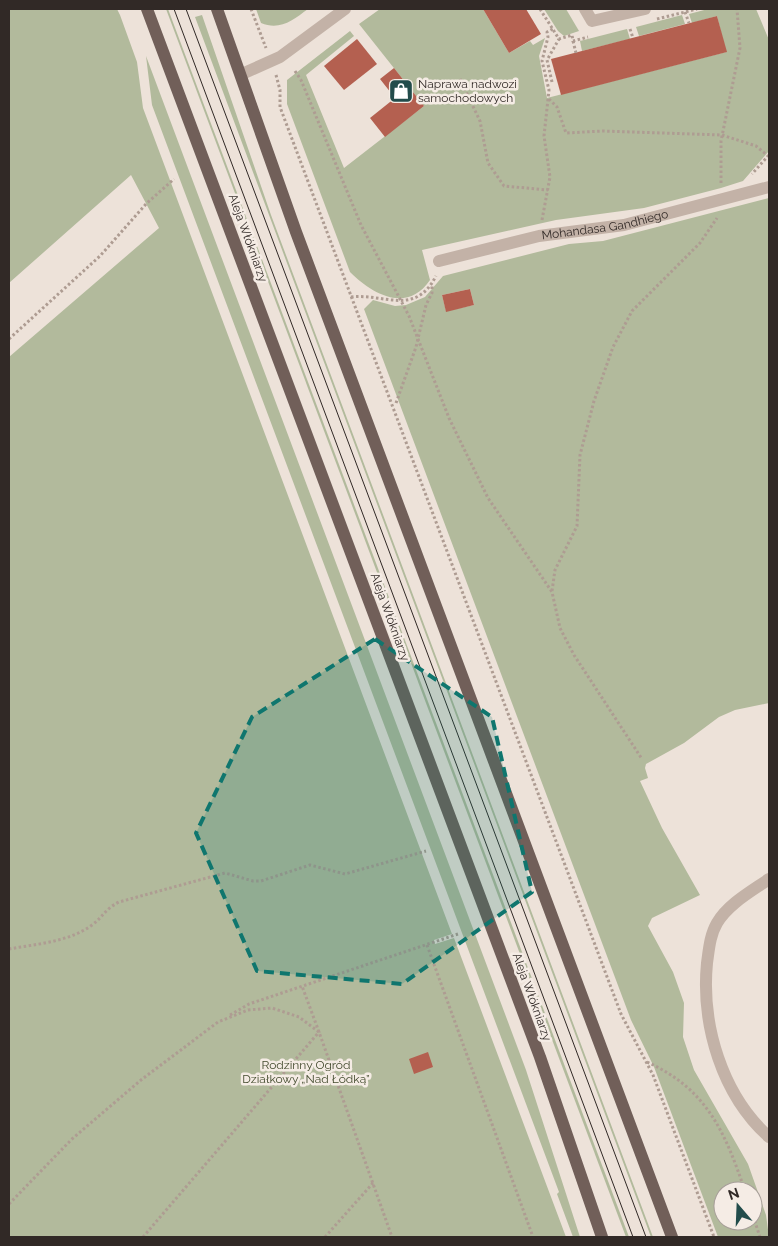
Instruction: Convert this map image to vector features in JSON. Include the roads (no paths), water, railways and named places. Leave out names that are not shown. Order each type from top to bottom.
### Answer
[{"type":"main road","name":"Aleja Włókniarzy","points":[[147,9],[540,1057],[602,1237]]},
{"type":"main road","points":[[218,9],[296,232],[672,1237]]},
{"type":"street","points":[[242,74],[272,62],[345,9]]},
{"type":"street","points":[[585,9],[592,21],[645,9]]},
{"type":"street","name":"Mohandasa Gandhiego","points":[[439,262],[540,236],[624,225],[769,187]]},
{"type":"street","points":[[769,879],[731,906],[717,922],[710,940],[706,1007],[710,1033],[727,1078],[745,1109],[769,1137]]},
{"type":"tram line","points":[[174,9],[633,1237]]},
{"type":"tram line","points":[[186,9],[646,1237]]},
{"type":"place","name":"Naprawa nadwozi samochodowych","points":[[401,91]]},
{"type":"park label","name":"Rodzinny Ogród Działkowy „Nad Łódką”","points":[[306,1072]]}]
